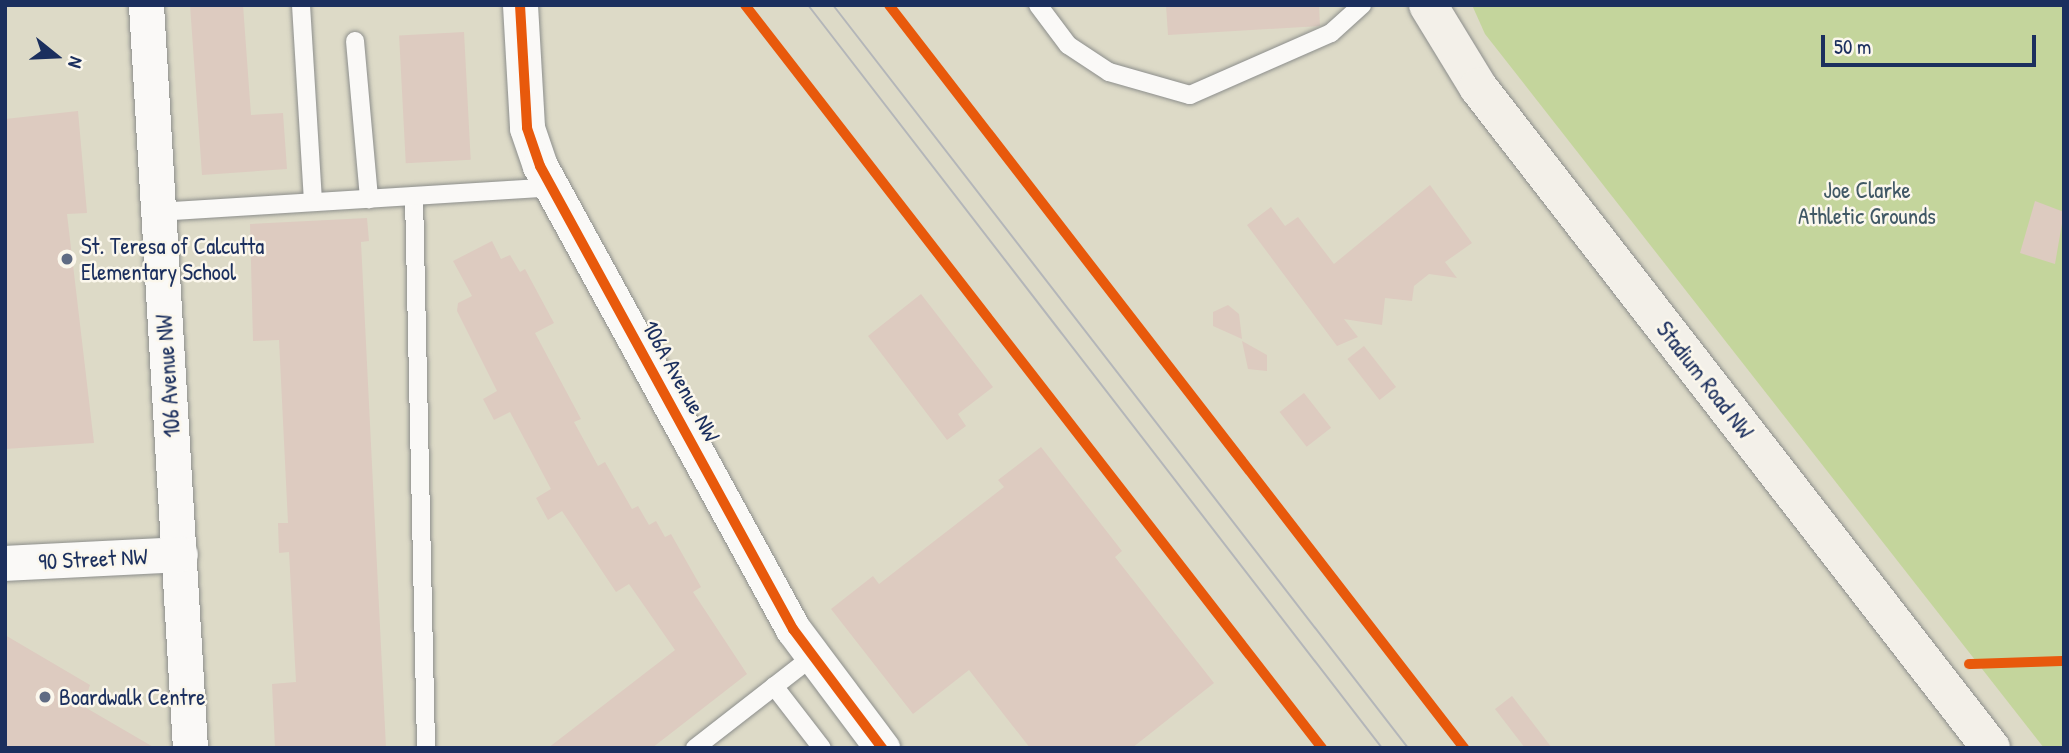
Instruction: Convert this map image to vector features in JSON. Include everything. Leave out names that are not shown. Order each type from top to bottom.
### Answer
[{"type":"main road","name":"Stadium Road NW","points":[[1428,5],[1478,87],[1991,748]]},
{"type":"street","name":"106 Avenue NW","points":[[146,5],[190,748]]},
{"type":"street","name":"106A Avenue NW","points":[[520,5],[527,128],[551,187],[812,657],[882,748]]},
{"type":"street","name":"90 Street NW","points":[[5,563],[180,554]]},
{"type":"lane","points":[[301,5],[313,202]]},
{"type":"lane","points":[[1038,5],[1068,45],[1109,72],[1190,94],[1331,33],[1362,5]]},
{"type":"lane","points":[[355,41],[369,199]]},
{"type":"lane","points":[[158,212],[551,187]]},
{"type":"lane","points":[[414,196],[426,748]]},
{"type":"lane","points":[[695,748],[812,657]]},
{"type":"lane","points":[[774,686],[822,748]]},
{"type":"green space","name":"Joe Clarke Athletic Grounds","points":[[1472,5],[2064,5],[2064,748],[2044,748],[1485,34]]},
{"type":"building","points":[[190,5],[243,5],[251,115],[283,113],[287,169],[202,175]]},
{"type":"building","points":[[1166,5],[1319,5],[1320,26],[1168,35]]},
{"type":"building","points":[[464,32],[471,160],[406,163],[399,35]]},
{"type":"building","points":[[78,111],[87,213],[67,214],[94,443],[5,449],[5,119]]},
{"type":"building","points":[[1430,185],[1472,243],[1445,262],[1457,278],[1429,274],[1414,286],[1412,301],[1385,298],[1382,325],[1344,319],[1358,337],[1337,346],[1247,225],[1271,207],[1285,226],[1298,217],[1334,264]]},
{"type":"building","points":[[2035,201],[2064,212],[2055,264],[2020,253]]},
{"type":"building","points":[[367,218],[369,241],[361,242],[386,748],[275,748],[272,684],[296,682],[289,552],[279,553],[278,523],[288,523],[279,340],[253,341],[250,224]]},
{"type":"building","points":[[492,241],[501,259],[510,255],[520,272],[525,269],[554,323],[535,333],[581,419],[574,422],[598,466],[605,462],[632,509],[638,506],[649,525],[656,521],[665,537],[671,534],[701,587],[693,592],[747,674],[652,748],[548,748],[675,650],[629,584],[616,592],[562,511],[548,520],[536,498],[551,489],[510,412],[494,420],[483,399],[497,391],[457,311],[458,303],[472,296],[453,261]]},
{"type":"building","points":[[921,294],[993,387],[958,414],[966,426],[947,440],[868,336]]},
{"type":"building","points":[[1228,305],[1239,314],[1242,339],[1213,326],[1213,312]]},
{"type":"building","points":[[1242,341],[1267,355],[1267,371],[1248,369]]},
{"type":"building","points":[[1364,346],[1396,387],[1379,400],[1347,359]]},
{"type":"building","points":[[1304,393],[1331,428],[1307,447],[1280,412]]},
{"type":"building","points":[[1041,447],[1122,551],[1115,557],[1214,683],[1132,748],[1030,748],[969,670],[913,714],[831,609],[873,576],[879,584],[1004,487],[998,480]]},
{"type":"building","name":"Boardwalk Centre","points":[[5,635],[90,685],[83,706],[155,748],[5,748]]},
{"type":"building","points":[[1512,696],[1552,748],[1525,748],[1495,709]]},
{"type":"tram line","points":[[808,5],[1382,748]]},
{"type":"tram line","points":[[833,5],[1408,748]]},
{"type":"cycle path","points":[[520,5],[527,128],[540,166],[793,629],[882,748]]},
{"type":"cycle path","points":[[745,5],[1322,748]]},
{"type":"cycle path","points":[[889,5],[1464,748]]},
{"type":"cycle path","points":[[1969,664],[2064,661]]},
{"type":"place","name":"St. Teresa of Calcutta Elementary School","points":[[67,259]]},
{"type":"place","name":"Boardwalk Centre","points":[[45,697]]}]
